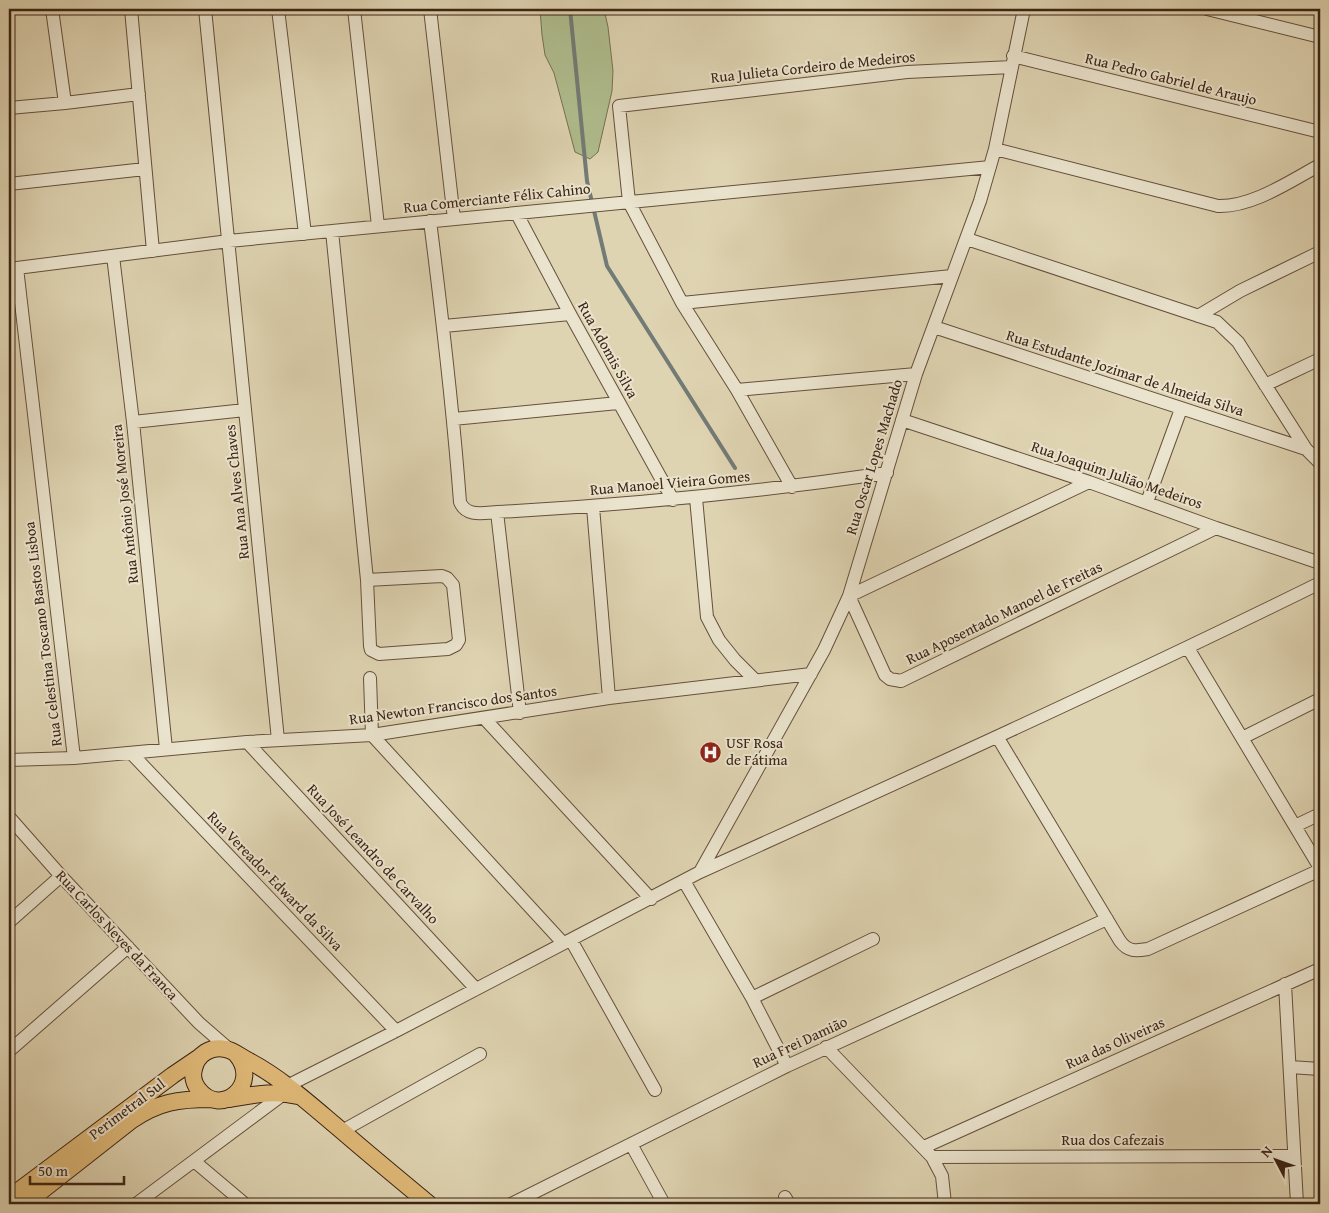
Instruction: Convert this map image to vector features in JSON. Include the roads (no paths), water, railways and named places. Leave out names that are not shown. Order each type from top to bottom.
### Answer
[{"type":"main road","points":[[218,1048],[232,1052],[241,1060],[245,1076],[240,1090],[218,1099],[203,1095],[197,1088],[194,1080],[194,1065],[200,1056],[210,1049],[218,1048]]},
{"type":"main road","name":"Rua Carlos Neves da Franca","points":[[232,1052],[265,1069],[286,1089],[303,1097],[430,1204]]},
{"type":"main road","name":"Perimetral Sul","points":[[9,1198],[200,1056]]},
{"type":"main road","name":"Perimetral Sul","points":[[25,1204],[146,1111],[169,1102],[218,1099],[286,1089]]},
{"type":"street","points":[[52,9],[65,103]]},
{"type":"street","points":[[130,9],[152,251]]},
{"type":"street","name":"Rua Ana Alves Chaves","points":[[205,9],[278,740]]},
{"type":"street","points":[[278,9],[304,234]]},
{"type":"street","points":[[354,9],[378,226]]},
{"type":"street","points":[[430,9],[454,219]]},
{"type":"street","name":"Rua Oscar Lopes Machado","points":[[700,872],[812,674],[840,619],[849,596],[916,374],[967,239],[990,167],[1024,9]]},
{"type":"street","points":[[1207,9],[1243,13],[1320,37]]},
{"type":"street","name":"Rua Julieta Cordeiro de Medeiros","points":[[629,202],[619,106],[907,72],[1013,62]]},
{"type":"street","name":"Rua Pedro Gabriel de Araujo","points":[[1013,62],[1320,132]]},
{"type":"street","points":[[9,108],[139,94]]},
{"type":"street","points":[[995,149],[1218,206],[1231,206],[1248,202],[1320,165]]},
{"type":"street","name":"Rua Comerciante Félix Cahino","points":[[13,268],[229,241],[990,167]]},
{"type":"street","points":[[9,184],[145,169]]},
{"type":"street","points":[[629,202],[682,303],[737,390],[792,487]]},
{"type":"street","name":"Rua Adomis Silva","points":[[517,214],[618,403],[673,500]]},
{"type":"street","points":[[430,221],[444,326],[453,420],[618,403]]},
{"type":"street","points":[[332,231],[367,580],[370,646],[375,653],[379,654],[448,649],[456,645],[459,640],[453,585],[448,578],[442,576],[367,580]]},
{"type":"street","points":[[967,239],[1217,322],[1238,342],[1306,449],[1320,463]]},
{"type":"street","points":[[1198,316],[1240,291],[1320,252]]},
{"type":"street","name":"Rua Antônio José Moreira","points":[[113,256],[133,422],[166,749]]},
{"type":"street","name":"Rua Celestina Toscano Bastos Lisboa","points":[[13,268],[74,758]]},
{"type":"street","points":[[682,303],[952,276]]},
{"type":"street","points":[[444,326],[570,314]]},
{"type":"street","name":"Rua Estudante Jozimar de Almeida Silva","points":[[934,327],[1306,449]]},
{"type":"street","points":[[1265,385],[1320,359]]},
{"type":"street","points":[[737,390],[916,374]]},
{"type":"street","points":[[1147,502],[1181,409]]},
{"type":"street","points":[[133,422],[245,410]]},
{"type":"street","name":"Rua Manoel Vieira Gomes","points":[[453,420],[460,502],[462,507],[469,512],[593,507],[696,498],[792,487],[887,473]]},
{"type":"street","name":"Rua Joaquim Julião Medeiros","points":[[902,420],[1089,482],[1320,563]]},
{"type":"street","points":[[849,596],[1089,482]]},
{"type":"street","points":[[696,498],[707,617],[719,640],[754,680]]},
{"type":"street","points":[[593,507],[609,698]]},
{"type":"street","points":[[497,512],[520,713]]},
{"type":"street","name":"Rua Aposentado Manoel de Freitas","points":[[849,596],[885,675],[896,681],[901,681],[1216,528]]},
{"type":"street","points":[[136,1204],[286,1089],[476,989],[700,872],[998,738],[1320,583]]},
{"type":"street","points":[[998,738],[1120,941],[1130,950],[1148,949],[1320,869],[1188,648]]},
{"type":"street","name":"Rua Newton Francisco dos Santos","points":[[9,760],[74,758],[247,742],[372,735],[609,698],[812,674]]},
{"type":"street","points":[[370,678],[372,735],[567,942],[655,1090]]},
{"type":"street","points":[[1242,738],[1320,699]]},
{"type":"street","points":[[484,718],[651,899]]},
{"type":"street","name":"Rua José Leandro de Carvalho","points":[[247,742],[476,989]]},
{"type":"street","name":"Rua Vereador Edward da Silva","points":[[131,753],[396,1032]]},
{"type":"street","points":[[1295,826],[1320,814]]},
{"type":"street","name":"Rua Carlos Neves da Franca","points":[[9,817],[61,876],[199,1023],[232,1052]]},
{"type":"street","points":[[9,922],[61,876]]},
{"type":"street","points":[[684,881],[752,998],[787,1066]]},
{"type":"street","name":"Rua Frei Damião","points":[[511,1204],[826,1047],[1107,919]]},
{"type":"street","points":[[752,998],[872,939]]},
{"type":"street","points":[[9,1051],[128,947]]},
{"type":"street","name":"Rua das Oliveiras","points":[[928,1152],[1320,969]]},
{"type":"street","points":[[1285,984],[1297,1204]]},
{"type":"street","points":[[199,1023],[205,1046],[200,1056]]},
{"type":"street","points":[[826,1047],[928,1152],[942,1176],[945,1204]]},
{"type":"street","points":[[342,1131],[480,1054]]},
{"type":"street","points":[[1290,1067],[1320,1069]]},
{"type":"street","points":[[630,1144],[664,1204]]},
{"type":"street","name":"Rua dos Cafezais","points":[[928,1152],[1294,1156]]},
{"type":"street","points":[[194,1161],[245,1204]]},
{"type":"waterway","points":[[570,9],[587,181],[607,266],[735,468]]},
{"type":"place","name":"USF Rosa de Fátima","points":[[710,752]]}]
